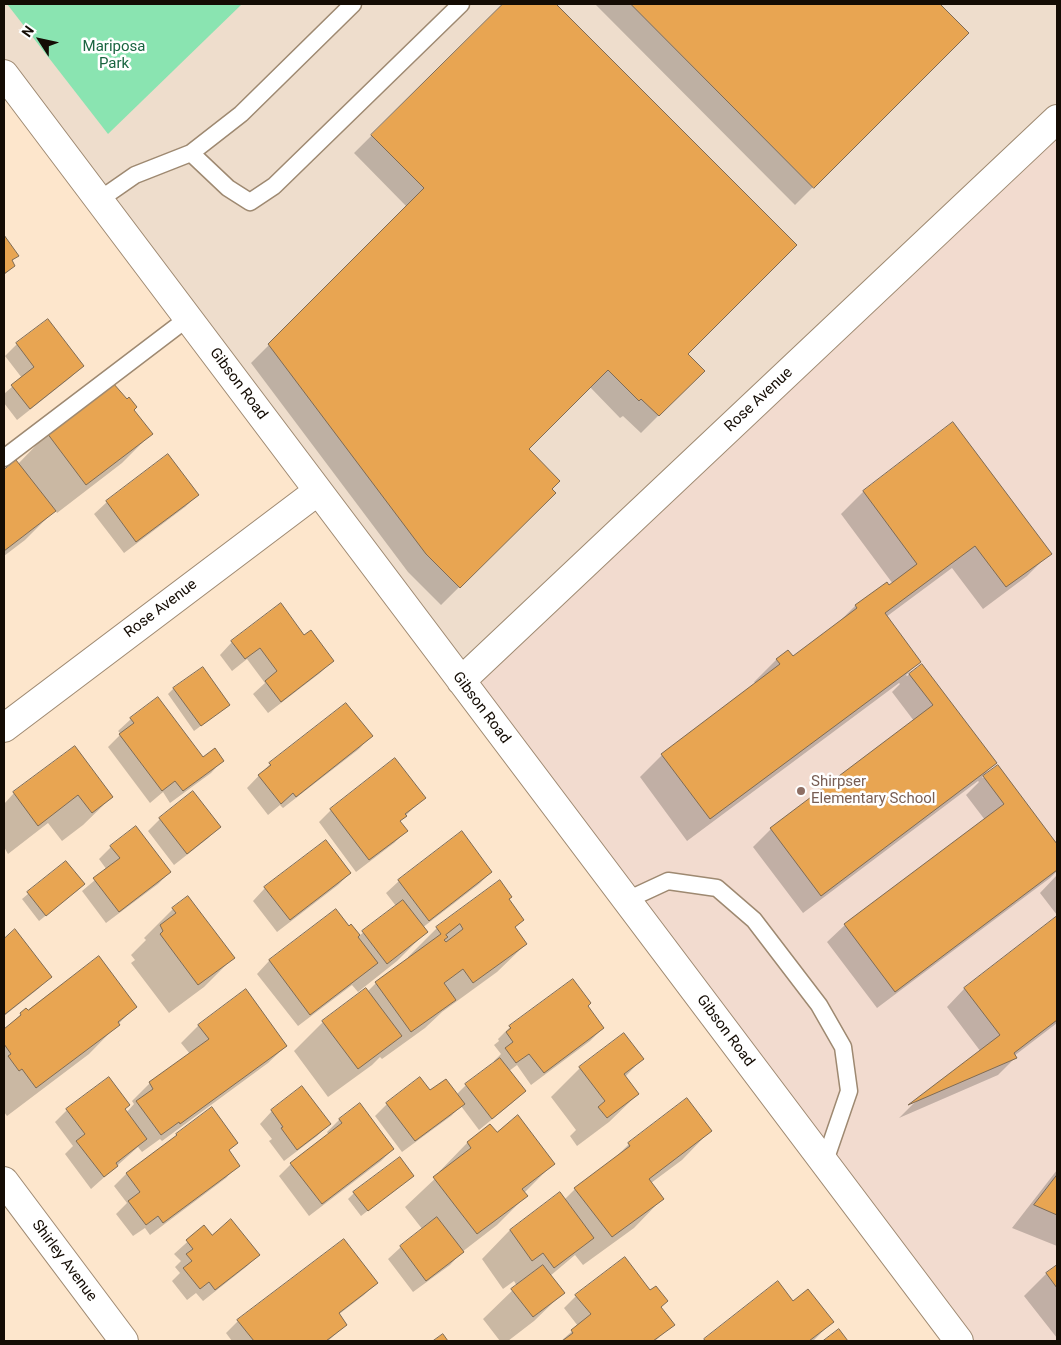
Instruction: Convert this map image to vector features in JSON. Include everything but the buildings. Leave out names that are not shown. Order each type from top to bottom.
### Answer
[{"type":"street","name":"Gibson Road","points":[[4,74],[959,1341]]},
{"type":"street","name":"Rose Avenue","points":[[461,681],[1057,119]]},
{"type":"street","name":"Rose Avenue","points":[[4,728],[318,491]]},
{"type":"street","name":"Shirley Avenue","points":[[4,1181],[124,1341]]},
{"type":"lane","points":[[99,200],[135,175],[191,153],[241,114],[353,4]]},
{"type":"lane","points":[[191,153],[228,188],[250,202],[274,186],[461,4]]},
{"type":"lane","points":[[4,458],[188,318]]},
{"type":"lane","points":[[627,900],[668,881],[717,888],[754,920],[818,1005],[843,1047],[849,1090],[824,1164]]},
{"type":"shaded area","points":[[4,4],[1057,4],[1057,119],[461,681],[4,74]]},
{"type":"shaded area","name":"Shirpser Elementary School","points":[[1057,119],[1057,1341],[959,1341],[461,681]]},
{"type":"green space","name":"Mariposa Park","points":[[7,4],[242,4],[108,134]]},
{"type":"place","name":"Shirpser Elementary School","points":[[801,791]]}]
